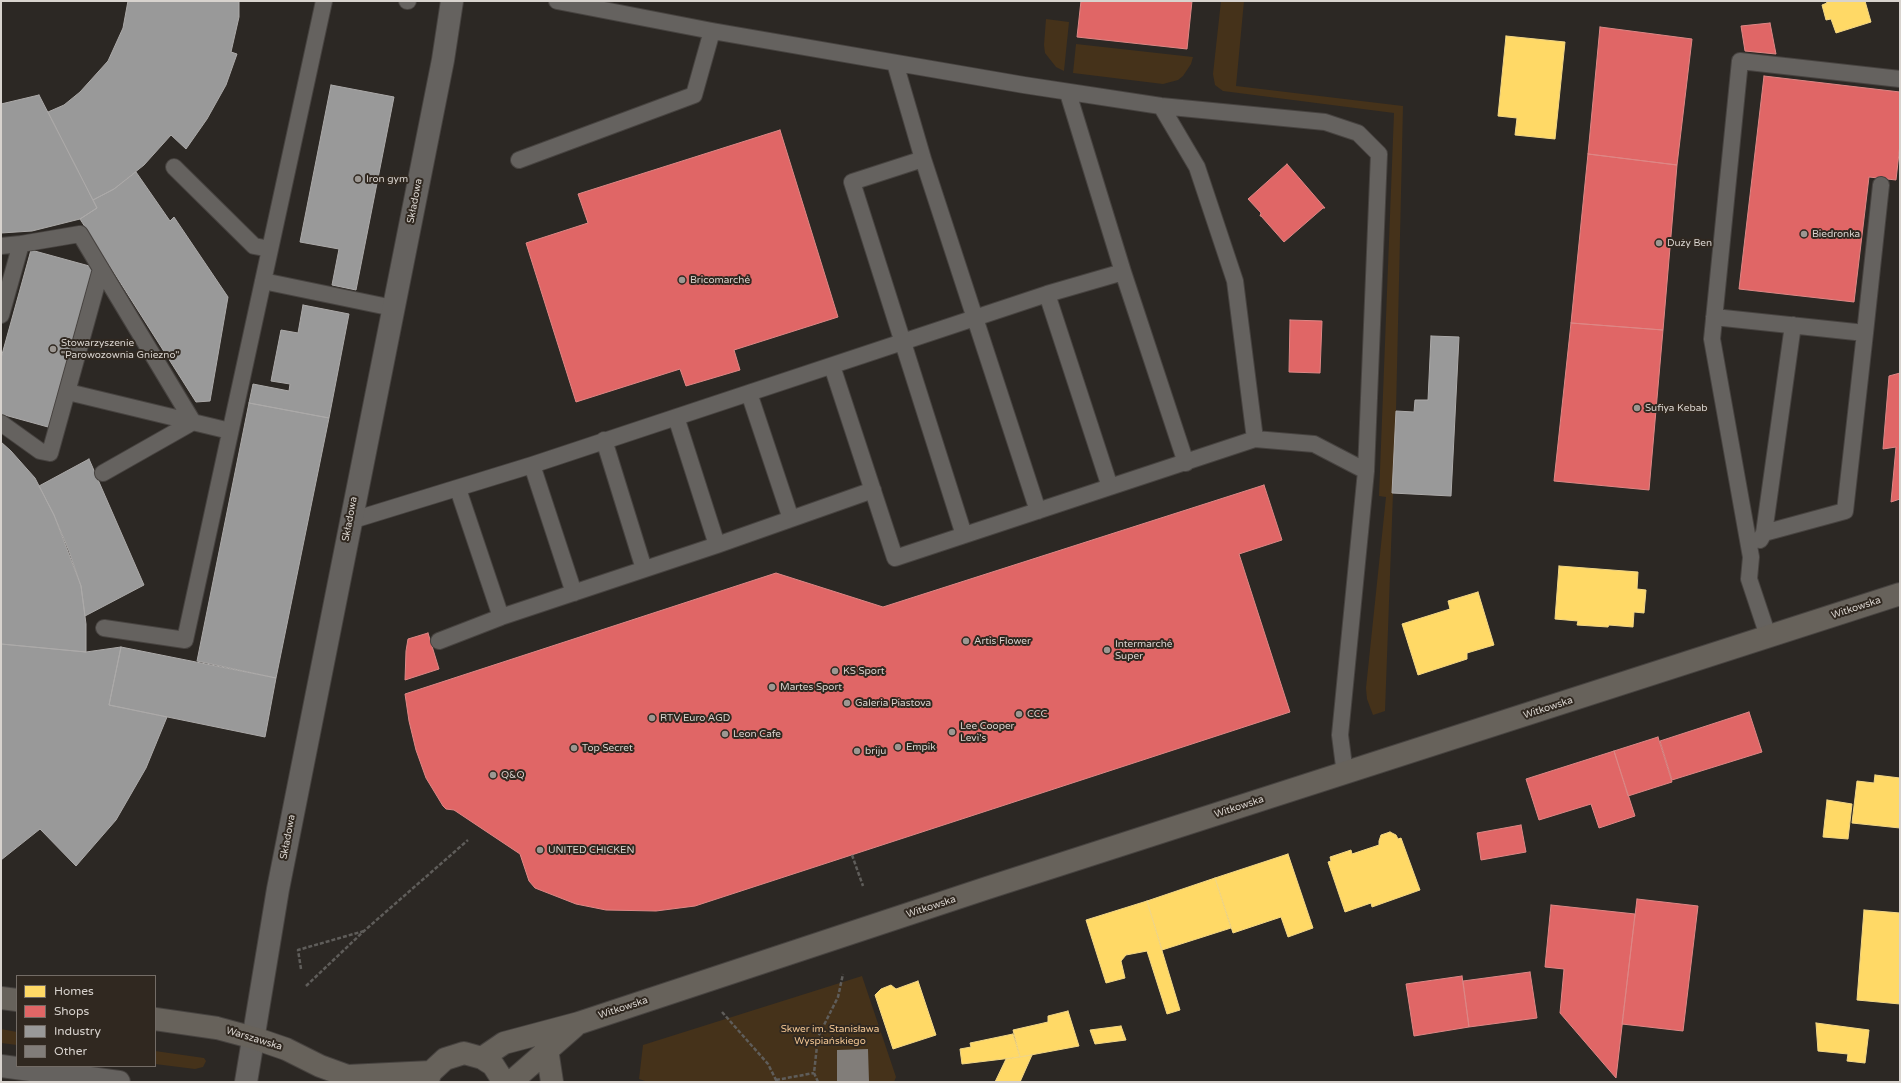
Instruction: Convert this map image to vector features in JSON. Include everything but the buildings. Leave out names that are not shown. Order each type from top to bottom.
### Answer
[{"type":"street","name":"Składowa","points":[[246,1082],[278,889],[350,521],[443,60],[452,1]]},
{"type":"street","name":"Witkowska","points":[[482,1058],[504,1043],[579,1023],[987,888],[1345,774],[1900,594]]},
{"type":"street","points":[[1,998],[16,1000]]},
{"type":"street","name":"Warszawska","points":[[156,1019],[217,1028],[254,1038],[286,1049],[320,1066],[356,1079],[429,1077]]},
{"type":"street","name":"Witkowska","points":[[511,1082],[547,1049],[579,1023]]},
{"type":"street","points":[[547,1049],[552,1082]]},
{"type":"street","points":[[429,1077],[444,1058],[464,1053],[482,1058],[493,1066],[502,1082]]},
{"type":"street","points":[[1,1066],[119,1082]]},
{"type":"lane","points":[[104,628],[185,640],[324,1]]},
{"type":"lane","points":[[557,1],[712,31],[1068,93],[1161,106],[1325,122],[1358,134],[1379,154],[1366,471],[1340,735],[1345,774]]},
{"type":"lane","points":[[519,160],[694,95],[712,31]]},
{"type":"lane","points":[[1768,636],[1749,579],[1750,557],[1712,339],[1740,61],[1900,79]]},
{"type":"lane","points":[[895,63],[923,159],[1038,511]]},
{"type":"lane","points":[[1068,93],[1122,272],[1186,463]]},
{"type":"lane","points":[[1161,106],[1197,167],[1236,280],[1255,439]]},
{"type":"lane","points":[[923,159],[852,182],[964,536]]},
{"type":"lane","points":[[174,167],[254,246],[270,249]]},
{"type":"lane","points":[[1764,533],[1844,511],[1882,185]]},
{"type":"lane","points":[[1,246],[80,234],[193,422]]},
{"type":"lane","points":[[1,315],[21,244]]},
{"type":"lane","points":[[1,423],[40,451],[50,453],[101,269]]},
{"type":"lane","points":[[350,521],[458,489],[604,440],[902,344],[1047,294],[1122,272]]},
{"type":"lane","points":[[263,281],[393,308]]},
{"type":"lane","points":[[1047,294],[1110,487]]},
{"type":"lane","points":[[1714,317],[1865,333]]},
{"type":"lane","points":[[1750,557],[1764,533],[1793,325]]},
{"type":"lane","points":[[832,366],[895,558],[1255,439],[1314,444],[1366,471]]},
{"type":"lane","points":[[68,392],[230,431]]},
{"type":"lane","points":[[749,393],[791,519]]},
{"type":"lane","points":[[676,417],[717,545]]},
{"type":"lane","points":[[103,473],[193,422]]},
{"type":"lane","points":[[604,440],[644,569]]},
{"type":"lane","points":[[532,465],[574,593]]},
{"type":"lane","points":[[458,489],[500,617]]},
{"type":"lane","points":[[439,641],[500,617],[717,545],[873,490]]},
{"type":"path","points":[[306,986],[364,931],[468,840]]},
{"type":"path","points":[[852,855],[863,886]]},
{"type":"path","points":[[301,969],[298,950],[364,931]]},
{"type":"path","points":[[818,1082],[814,1073],[818,1037],[838,996],[843,974]]},
{"type":"path","points":[[722,1012],[768,1064],[776,1081],[814,1073]]},
{"type":"green space","points":[[1221,1],[1244,1],[1236,86],[1403,106],[1396,411],[1385,711],[1373,715],[1367,699],[1366,688],[1386,497],[1379,496],[1394,113],[1223,91],[1215,85],[1213,74]]},
{"type":"green space","points":[[1046,19],[1069,22],[1064,71],[1056,67],[1045,53],[1044,45]]},
{"type":"green space","points":[[1076,44],[1193,57],[1191,64],[1183,76],[1178,80],[1163,84],[1073,73]]},
{"type":"green space","name":"Skwer im. Stanisława Wyspiańskiego","points":[[862,976],[896,1077],[894,1082],[648,1082],[639,1079],[643,1045]]},
{"type":"green space","points":[[1,1029],[16,1032],[16,1045],[1,1043]]},
{"type":"green space","points":[[156,1051],[204,1058],[206,1061],[203,1067],[195,1069],[156,1064]]},
{"type":"place","name":"Iron gym","points":[[358,179]]},
{"type":"place","name":"Biedronka","points":[[1804,234]]},
{"type":"place","name":"Duży Ben","points":[[1659,243]]},
{"type":"place","name":"Bricomarché","points":[[682,280]]},
{"type":"place","name":"Stowarzyszenie \"Parowozownia Gniezno\"","points":[[53,349]]},
{"type":"place","name":"Sufiya Kebab","points":[[1637,408]]},
{"type":"place","name":"Artis Flower","points":[[966,641]]},
{"type":"place","name":"Intermarché Super","points":[[1107,650]]},
{"type":"place","name":"KS Sport","points":[[835,671]]},
{"type":"place","name":"Martes Sport","points":[[772,687]]},
{"type":"place","name":"Galeria Piastova","points":[[847,703]]},
{"type":"place","name":"CCC","points":[[1019,714]]},
{"type":"place","name":"RTV Euro AGD","points":[[652,718]]},
{"type":"place","name":"Lee Cooper Levi's","points":[[952,732]]},
{"type":"place","name":"Leon Cafe","points":[[725,734]]},
{"type":"place","name":"Empik","points":[[898,747]]},
{"type":"place","name":"Top Secret","points":[[574,748]]},
{"type":"place","name":"briju","points":[[857,751]]},
{"type":"place","name":"Q&Q","points":[[493,775]]},
{"type":"place","name":"UNITED CHICKEN","points":[[540,850]]}]
